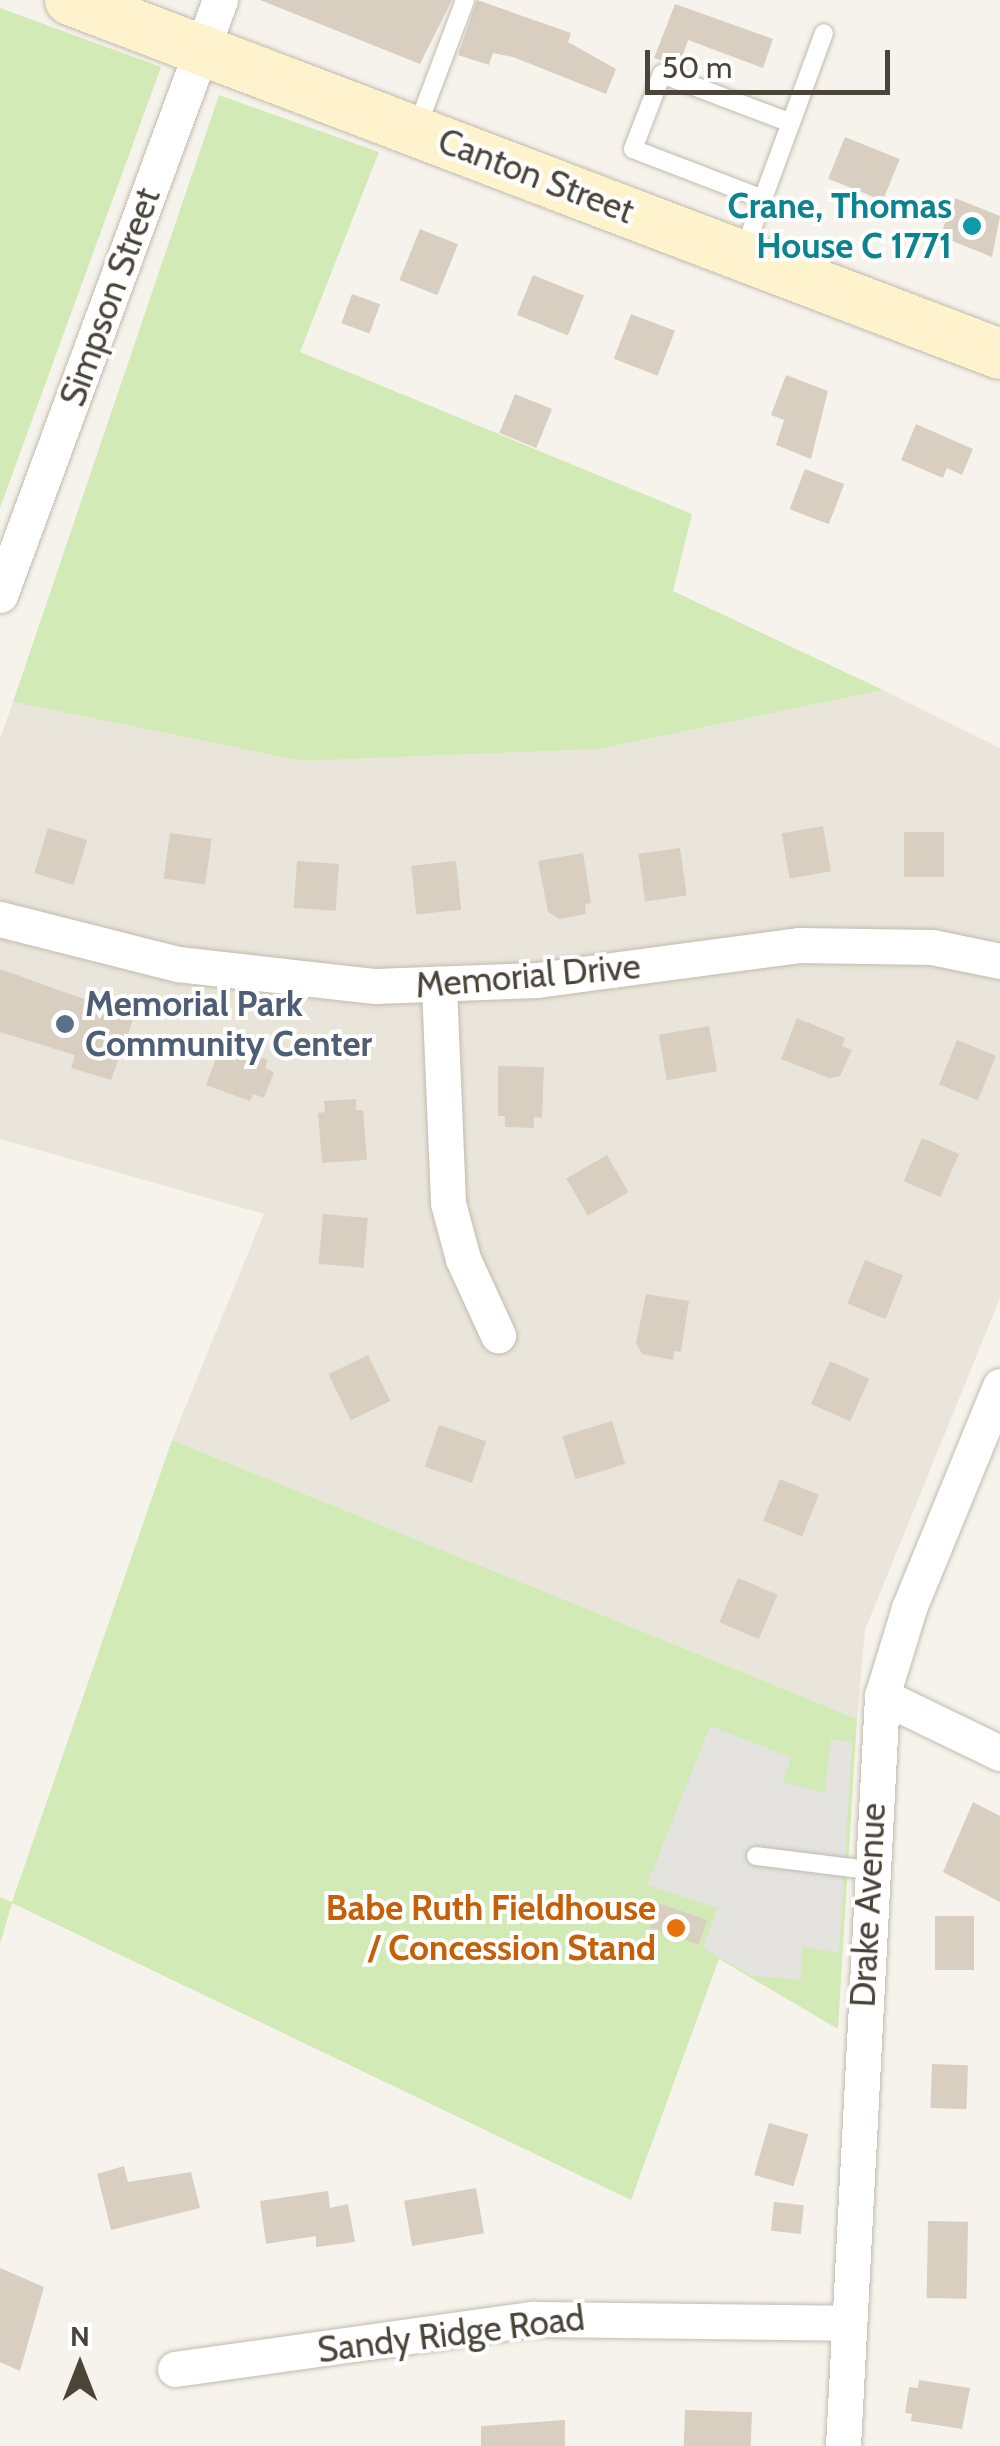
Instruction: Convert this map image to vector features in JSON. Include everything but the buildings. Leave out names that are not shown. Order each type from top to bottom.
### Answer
[{"type":"main road","name":"Canton Street","points":[[70,0],[1000,354]]},
{"type":"street","name":"Simpson Street","points":[[0,595],[220,0]]},
{"type":"street","name":"Memorial Drive","points":[[0,919],[178,964],[300,980],[439,986],[628,971],[799,946],[932,946],[1000,960]]},
{"type":"street","points":[[439,986],[448,1203],[463,1259],[498,1334]]},
{"type":"street","name":"Drake Avenue","points":[[843,2446],[869,1870],[882,1696],[909,1608],[1000,1386]]},
{"type":"street","points":[[882,1696],[1000,1752]]},
{"type":"street","name":"Sandy Ridge Road","points":[[175,2369],[533,2319],[848,2323]]},
{"type":"lane","points":[[416,130],[464,0]]},
{"type":"lane","points":[[742,254],[824,33]]},
{"type":"lane","points":[[763,199],[633,149],[662,74],[791,123]]},
{"type":"lane","points":[[756,1856],[869,1870]]},
{"type":"shaded area","points":[[883,690],[1000,748],[1000,1298],[865,1630],[857,1719],[172,1440],[264,1214],[0,1139],[0,739],[13,702],[302,761],[599,749]]},
{"type":"shaded area","points":[[710,1726],[791,1757],[783,1782],[825,1793],[831,1739],[852,1742],[839,1953],[802,1947],[801,1980],[752,1976],[703,1948],[718,1908],[647,1885]]},
{"type":"green space","points":[[0,8],[161,67],[0,508]]},
{"type":"green space","points":[[219,95],[379,152],[300,352],[692,514],[673,591],[883,690],[599,749],[302,761],[13,702]]},
{"type":"green space","points":[[172,1440],[857,1719],[838,2029],[719,1959],[631,2200],[12,1903],[0,1944],[0,1897],[12,1902]]},
{"type":"place","name":"Crane, Thomas House C 1771","points":[[972,226]]},
{"type":"place","name":"Memorial Park Community Center","points":[[65,1024]]},
{"type":"place","name":"Babe Ruth Fieldhouse / Concession Stand","points":[[676,1928]]}]
